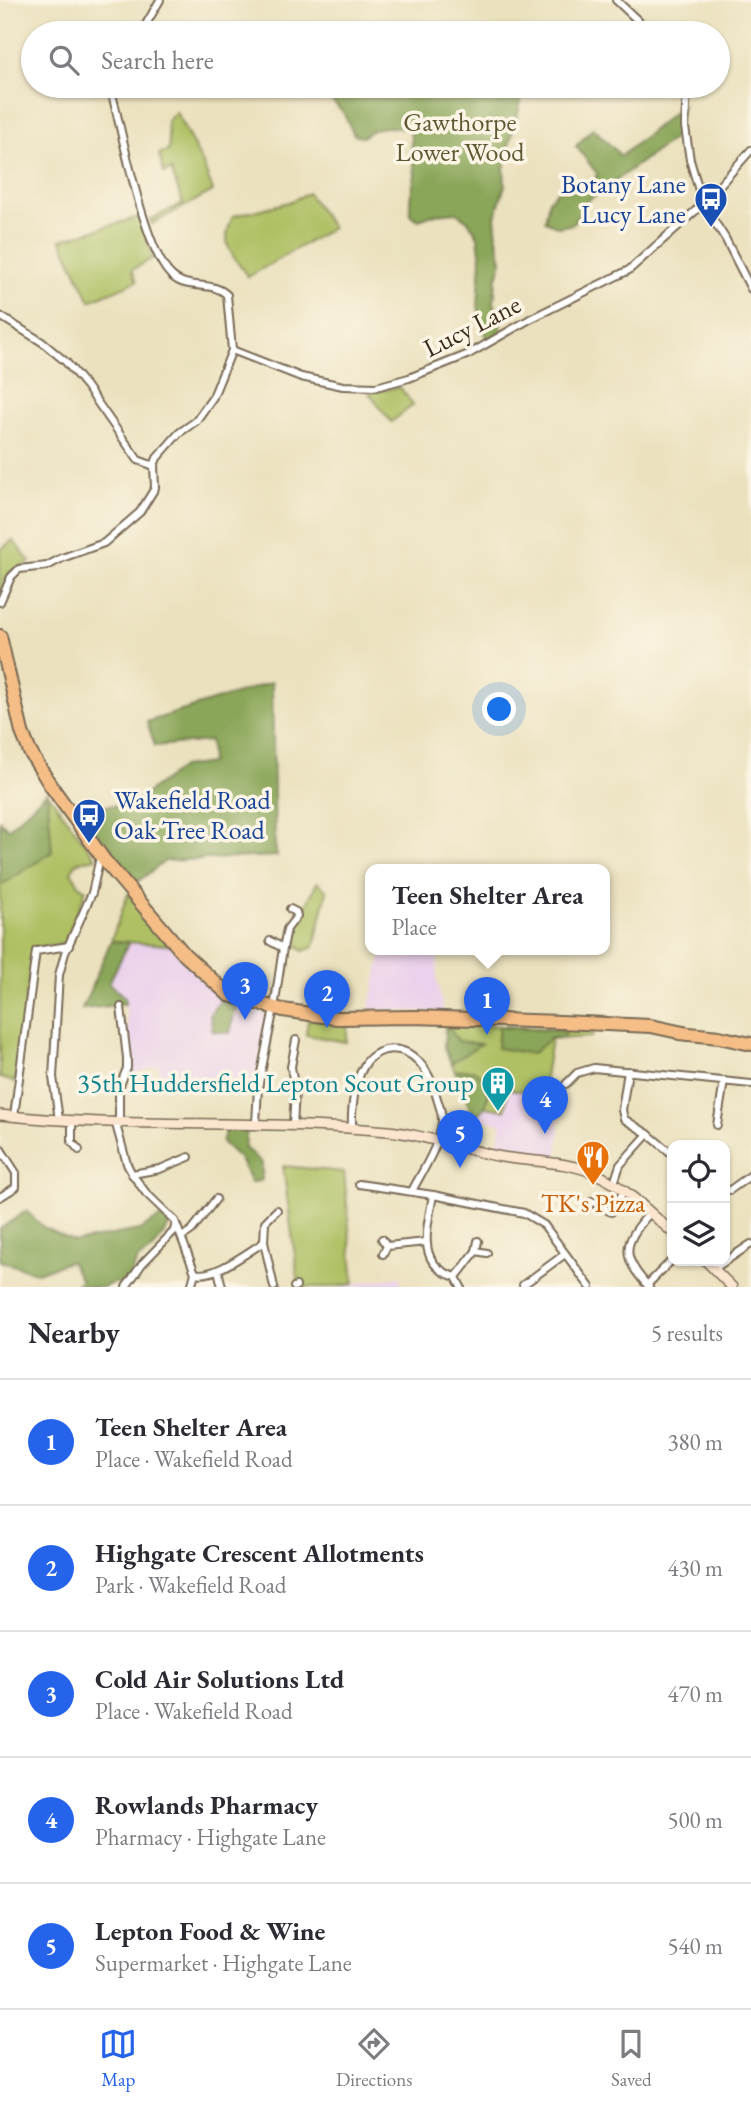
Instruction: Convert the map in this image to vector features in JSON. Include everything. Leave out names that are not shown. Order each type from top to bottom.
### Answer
[{"type":"highway","points":[[0,636],[14,705],[30,752],[51,786],[185,955],[229,995],[278,1009],[337,1018],[415,1017],[602,1025],[751,1044]]},
{"type":"street","points":[[148,21],[160,0]]},
{"type":"street","points":[[616,0],[638,21]]},
{"type":"street","points":[[0,601],[11,576],[19,569],[47,566],[104,543],[139,512],[155,488],[154,466],[161,452],[196,421],[213,397],[232,350],[227,295],[218,289],[197,287],[173,278],[157,256],[141,207],[113,98]]},
{"type":"street","points":[[686,98],[685,127],[690,160],[703,204],[725,238],[751,289]]},
{"type":"street","name":"Lucy Lane","points":[[232,350],[301,377],[343,386],[376,387],[409,378],[469,354],[530,319],[629,270],[703,204],[751,150]]},
{"type":"street","points":[[0,316],[59,356],[86,386],[138,460],[154,466]]},
{"type":"street","points":[[59,1119],[53,1077],[59,975],[92,893],[102,852]]},
{"type":"street","points":[[256,1123],[258,1088],[278,1009],[283,948],[287,929],[297,916],[296,912],[290,909]]},
{"type":"street","points":[[270,941],[283,948]]},
{"type":"street","points":[[14,1116],[36,951],[69,946]]},
{"type":"street","points":[[121,1007],[127,1068],[120,1088],[117,1121],[127,1164],[151,1198],[168,1211],[175,1221],[195,1273],[191,1287]]},
{"type":"street","points":[[293,1125],[295,1091],[291,1067],[296,1040]]},
{"type":"street","points":[[352,1129],[353,1108],[362,1068],[372,1056],[391,1049],[411,1054],[418,1060],[435,1089],[442,1121],[435,1148],[412,1191]]},
{"type":"street","points":[[566,1084],[584,1070],[594,1068],[751,1084]]},
{"type":"street","points":[[628,1071],[622,1115],[667,1150]]},
{"type":"street","points":[[717,1125],[724,1081]]},
{"type":"street","points":[[0,1115],[72,1120],[293,1125],[391,1132],[437,1139],[500,1156],[582,1169],[614,1183],[667,1228]]},
{"type":"street","points":[[72,1120],[72,1142],[79,1150]]},
{"type":"street","points":[[614,1183],[620,1165],[648,1134]]},
{"type":"street","points":[[0,1148],[16,1173],[16,1187],[0,1197]]},
{"type":"street","points":[[132,1174],[160,1169],[189,1157]]},
{"type":"street","points":[[730,1190],[751,1175]]},
{"type":"street","points":[[359,1184],[412,1191],[524,1213],[544,1225],[590,1287]]},
{"type":"street","points":[[589,1206],[592,1201],[611,1212],[624,1191]]},
{"type":"street","points":[[433,1195],[426,1242],[428,1253],[436,1265],[448,1275],[456,1277],[461,1287]]},
{"type":"street","points":[[182,1237],[192,1230],[216,1199]]},
{"type":"street","points":[[275,1287],[264,1242],[265,1222],[278,1210]]},
{"type":"street","points":[[649,1214],[629,1241],[631,1267],[648,1286],[667,1265]]},
{"type":"street","points":[[126,1287],[136,1271],[156,1252],[175,1226]]},
{"type":"street","points":[[382,1239],[387,1246]]},
{"type":"street","points":[[456,1277],[476,1251],[478,1241]]},
{"type":"street","points":[[195,1273],[201,1275],[218,1270],[264,1242]]},
{"type":"street","points":[[387,1246],[426,1242]]},
{"type":"street","points":[[715,1268],[751,1244]]},
{"type":"street","points":[[383,1254],[387,1246]]},
{"type":"street","points":[[476,1251],[487,1253]]},
{"type":"street","points":[[523,1285],[565,1254]]},
{"type":"street","points":[[712,1266],[732,1287]]},
{"type":"street","points":[[218,1270],[222,1287]]},
{"type":"shaded area","points":[[129,942],[170,945],[223,997],[211,1014],[230,1033],[236,1006],[264,1012],[268,1016],[255,1080],[184,1081],[157,1089],[159,1065],[132,1075],[125,998],[109,984]]},
{"type":"shaded area","points":[[382,955],[438,955],[437,981],[444,1012],[369,1009]]},
{"type":"shaded area","points":[[508,1089],[534,1093],[533,1104],[551,1107],[560,1126],[556,1161],[496,1151],[502,1124],[475,1118],[485,1107],[505,1109]]},
{"type":"shaded area","points":[[400,1277],[401,1287],[331,1287],[354,1284]]},
{"type":"green space","name":"Gawthorpe Lower Wood","points":[[331,98],[520,98],[504,169],[505,185],[495,217],[502,261],[494,302],[502,331],[487,340],[478,307],[481,259],[478,237],[469,222],[456,212],[436,214],[419,220],[410,215],[415,175],[410,130],[385,127],[373,130],[363,137],[354,135],[343,112]]},
{"type":"green space","points":[[683,105],[676,137],[587,201],[573,224],[559,227],[545,221],[549,200],[559,189],[579,190],[598,175],[576,146],[593,128],[621,156]]},
{"type":"green space","points":[[176,112],[203,164],[213,191],[152,224],[150,220],[183,203],[171,170],[164,173],[159,154],[169,150],[167,121]]},
{"type":"green space","points":[[308,193],[332,228],[248,277],[232,255],[227,242],[233,216],[289,202]]},
{"type":"green space","points":[[139,217],[153,258],[132,270],[137,281],[90,301],[61,240]]},
{"type":"green space","points":[[400,387],[413,405],[391,422],[369,393]]},
{"type":"green space","points":[[13,540],[30,562],[9,573],[0,594],[0,550]]},
{"type":"green space","points":[[272,682],[277,856],[165,861],[133,885],[78,807],[131,805],[182,767],[211,763],[210,741],[155,746],[147,722]]},
{"type":"green space","points":[[47,792],[96,858],[77,862],[71,872],[86,890],[65,943],[33,948],[15,1082],[0,1078],[0,886],[52,852]]},
{"type":"green space","points":[[47,792],[52,852],[0,886],[0,821],[8,829]]},
{"type":"green space","points":[[317,882],[327,891],[314,947],[303,951],[291,939]]},
{"type":"green space","points":[[128,894],[170,945],[111,941]]},
{"type":"green space","points":[[111,941],[129,942],[109,983],[125,998],[125,1004],[82,1009]]},
{"type":"green space","points":[[223,997],[236,1006],[230,1033],[213,1031],[210,1014]]},
{"type":"green space","points":[[308,1019],[348,1022],[346,1042],[306,1035]]},
{"type":"green space","points":[[446,1023],[593,1031],[592,1037],[551,1039],[543,1090],[551,1107],[532,1104],[534,1093],[508,1089],[505,1110],[485,1107],[491,1083],[473,1070],[455,1071],[444,1046]]},
{"type":"green space","points":[[446,1023],[458,1041],[481,1044],[451,1063],[444,1046]]},
{"type":"green space","points":[[499,1027],[565,1031],[564,1038],[551,1038],[532,1054],[497,1048]]},
{"type":"green space","points":[[473,1070],[491,1083],[485,1107],[474,1118],[455,1071]]},
{"type":"green space","points":[[227,1126],[247,1126],[245,1148],[262,1163],[262,1180],[251,1183],[240,1159],[222,1142]]},
{"type":"green space","points":[[283,1166],[344,1172],[354,1284],[299,1287]]},
{"type":"green space","points":[[26,1211],[43,1227],[75,1242],[139,1230],[165,1215],[171,1223],[154,1248],[137,1260],[127,1283],[112,1283],[104,1287],[74,1287],[81,1281],[70,1261],[38,1273],[0,1261],[0,1229]]},
{"type":"place","name":"Botany Lane Lucy Lane","points":[[711,229]]},
{"type":"place","name":"Wakefield Road Oak Tree Road","points":[[89,845]]},
{"type":"place","name":"Cold Air Solutions Ltd","points":[[245,1020]]},
{"type":"place","name":"Highgate Crescent Allotments","points":[[327,1028]]},
{"type":"place","name":"Teen Shelter Area","points":[[487,1035]]},
{"type":"place","name":"35th Huddersfield Lepton Scout Group","points":[[498,1113]]},
{"type":"place","name":"Rowlands Pharmacy","points":[[545,1134]]},
{"type":"place","name":"Lepton Food & Wine","points":[[460,1168]]},
{"type":"place","name":"TK's Pizza","points":[[593,1187]]}]
